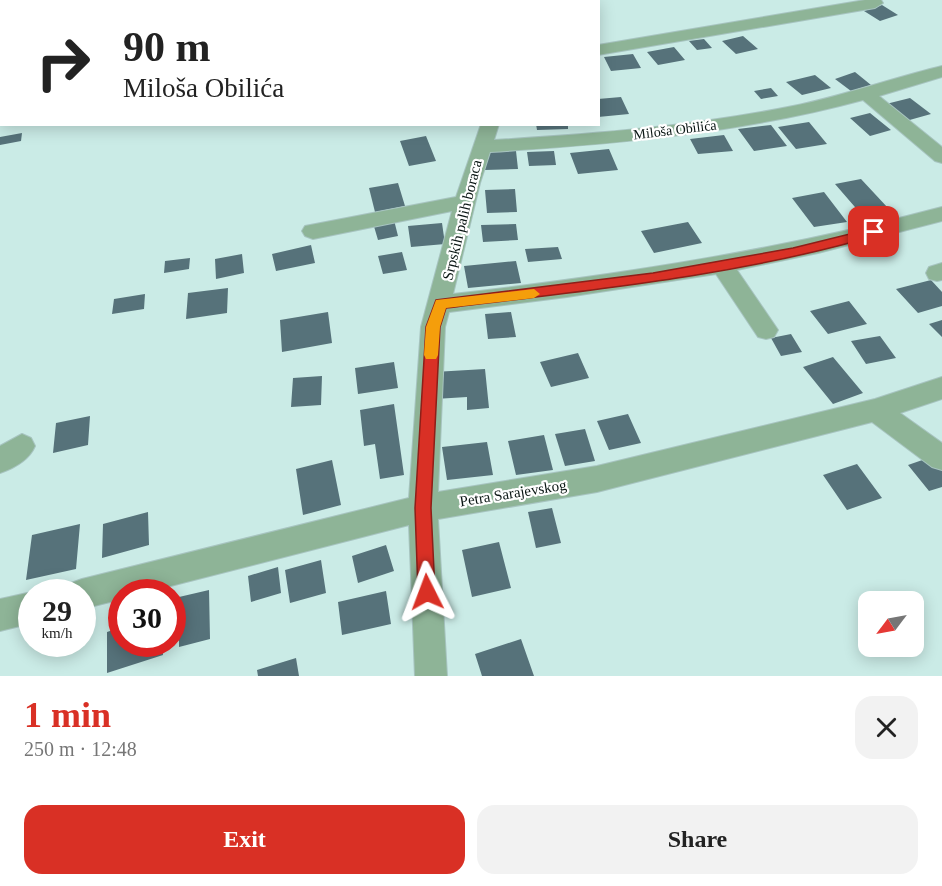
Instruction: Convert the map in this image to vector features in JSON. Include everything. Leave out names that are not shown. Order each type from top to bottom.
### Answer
[{"type":"street","points":[[600,50],[875,3]]},
{"type":"street","name":"Miloša Obilića","points":[[485,136],[576,141],[674,131],[771,116],[867,95],[942,71]]},
{"type":"street","points":[[867,95],[942,156]]},
{"type":"street","name":"Srpskih palih boraca","points":[[431,676],[423,508],[433,327],[465,202],[485,136]]},
{"type":"street","points":[[313,231],[465,202]]},
{"type":"street","points":[[440,304],[595,285],[722,265],[793,252],[942,214]]},
{"type":"street","points":[[722,265],[766,330]]},
{"type":"street","name":"Petra Sarajevskog","points":[[96,590],[423,508],[597,479],[876,410],[942,388]]},
{"type":"street","points":[[876,410],[942,458]]},
{"type":"street","points":[[0,461],[22,446]]},
{"type":"street","points":[[0,615],[18,610]]},
{"type":"building","points":[[882,5],[898,15],[880,21],[864,11]]},
{"type":"building","points":[[743,36],[758,49],[736,54],[722,41]]},
{"type":"building","points":[[704,39],[712,48],[697,50],[689,41]]},
{"type":"building","points":[[674,47],[685,60],[658,65],[647,52]]},
{"type":"building","points":[[633,54],[641,68],[611,71],[604,57]]},
{"type":"building","points":[[855,72],[871,85],[851,91],[835,79]]},
{"type":"building","points":[[815,75],[831,88],[802,95],[786,82]]},
{"type":"building","points":[[771,88],[778,96],[761,99],[754,91]]},
{"type":"building","points":[[621,97],[629,114],[600,117],[600,99]]},
{"type":"building","points":[[910,98],[931,114],[906,121],[886,104]]},
{"type":"building","points":[[870,113],[891,130],[870,136],[850,118]]},
{"type":"building","points":[[809,122],[827,144],[796,149],[778,127]]},
{"type":"building","points":[[771,125],[787,146],[754,151],[738,129]]},
{"type":"building","points":[[536,126],[568,126],[568,129],[537,130]]},
{"type":"building","points":[[22,133],[21,141],[0,145],[0,137]]},
{"type":"building","points":[[724,135],[733,151],[698,154],[690,139]]},
{"type":"building","points":[[426,136],[436,161],[409,166],[400,141]]},
{"type":"building","points":[[609,149],[618,170],[578,174],[570,153]]},
{"type":"building","points":[[516,151],[518,169],[485,170],[484,152]]},
{"type":"building","points":[[554,151],[556,165],[529,166],[527,152]]},
{"type":"building","points":[[861,179],[888,208],[861,214],[835,184]]},
{"type":"building","points":[[398,183],[405,206],[375,212],[369,188]]},
{"type":"building","points":[[515,189],[517,212],[487,213],[485,190]]},
{"type":"building","points":[[824,192],[847,222],[814,227],[792,198]]},
{"type":"building","points":[[394,220],[398,236],[378,240],[373,223]]},
{"type":"building","points":[[688,222],[702,243],[654,253],[641,231]]},
{"type":"building","points":[[442,223],[445,244],[411,247],[408,226]]},
{"type":"building","points":[[516,224],[518,240],[483,242],[481,225]]},
{"type":"building","points":[[311,245],[315,263],[276,271],[272,254]]},
{"type":"building","points":[[558,247],[562,259],[528,262],[525,249]]},
{"type":"building","points":[[402,252],[407,270],[383,274],[378,256]]},
{"type":"building","points":[[242,254],[244,273],[216,279],[215,259]]},
{"type":"building","points":[[190,258],[189,269],[164,273],[165,261]]},
{"type":"building","points":[[516,261],[521,283],[468,288],[464,266]]},
{"type":"building","points":[[931,280],[942,292],[942,306],[918,313],[896,289]]},
{"type":"building","points":[[228,288],[227,313],[186,319],[188,293]]},
{"type":"building","points":[[145,294],[144,309],[112,314],[114,299]]},
{"type":"building","points":[[849,301],[867,324],[828,334],[810,311]]},
{"type":"building","points":[[328,312],[332,343],[282,352],[280,320]]},
{"type":"building","points":[[511,312],[516,337],[488,339],[485,314]]},
{"type":"building","points":[[942,320],[942,337],[929,324]]},
{"type":"building","points":[[791,334],[802,352],[781,356],[771,338]]},
{"type":"building","points":[[880,336],[896,358],[866,364],[851,341]]},
{"type":"building","points":[[578,353],[589,378],[551,387],[540,362]]},
{"type":"building","points":[[833,357],[863,393],[833,404],[803,367]]},
{"type":"building","points":[[394,362],[398,388],[358,394],[355,368]]},
{"type":"building","points":[[485,369],[489,408],[467,410],[467,397],[435,399],[434,372]]},
{"type":"building","points":[[322,376],[321,405],[291,407],[293,378]]},
{"type":"building","points":[[394,404],[404,475],[380,479],[375,444],[364,446],[360,410]]},
{"type":"building","points":[[628,414],[641,443],[609,450],[597,421]]},
{"type":"building","points":[[90,416],[88,445],[53,453],[56,423]]},
{"type":"building","points":[[585,429],[595,461],[565,466],[555,434]]},
{"type":"building","points":[[544,435],[553,470],[516,475],[508,441]]},
{"type":"building","points":[[487,442],[493,475],[447,480],[442,447]]},
{"type":"building","points":[[934,456],[942,466],[942,487],[929,491],[908,465]]},
{"type":"building","points":[[332,460],[341,505],[303,515],[296,469]]},
{"type":"building","points":[[857,464],[882,498],[847,510],[823,475]]},
{"type":"building","points":[[552,508],[561,543],[536,548],[528,512]]},
{"type":"building","points":[[148,512],[149,545],[102,558],[103,524]]},
{"type":"building","points":[[80,524],[76,569],[26,579],[32,535]]},
{"type":"building","points":[[499,542],[511,588],[472,597],[462,550]]},
{"type":"building","points":[[386,545],[394,571],[358,583],[352,556]]},
{"type":"building","points":[[321,560],[326,593],[290,603],[285,570]]},
{"type":"building","points":[[278,567],[281,593],[251,602],[248,576]]},
{"type":"building","points":[[209,590],[210,639],[186,645],[186,595]]},
{"type":"building","points":[[386,591],[391,624],[342,635],[338,602]]},
{"type":"building","points":[[107,632],[108,657],[157,657],[107,673]]},
{"type":"building","points":[[521,639],[534,676],[482,676],[475,654]]},
{"type":"building","points":[[296,658],[299,676],[258,676],[257,670]]},
{"type":"slow traffic","points":[[431,355],[433,327],[440,304],[534,294]]},
{"type":"route","points":[[427,592],[423,508],[433,327],[440,304],[653,277],[793,252],[874,232]]}]
